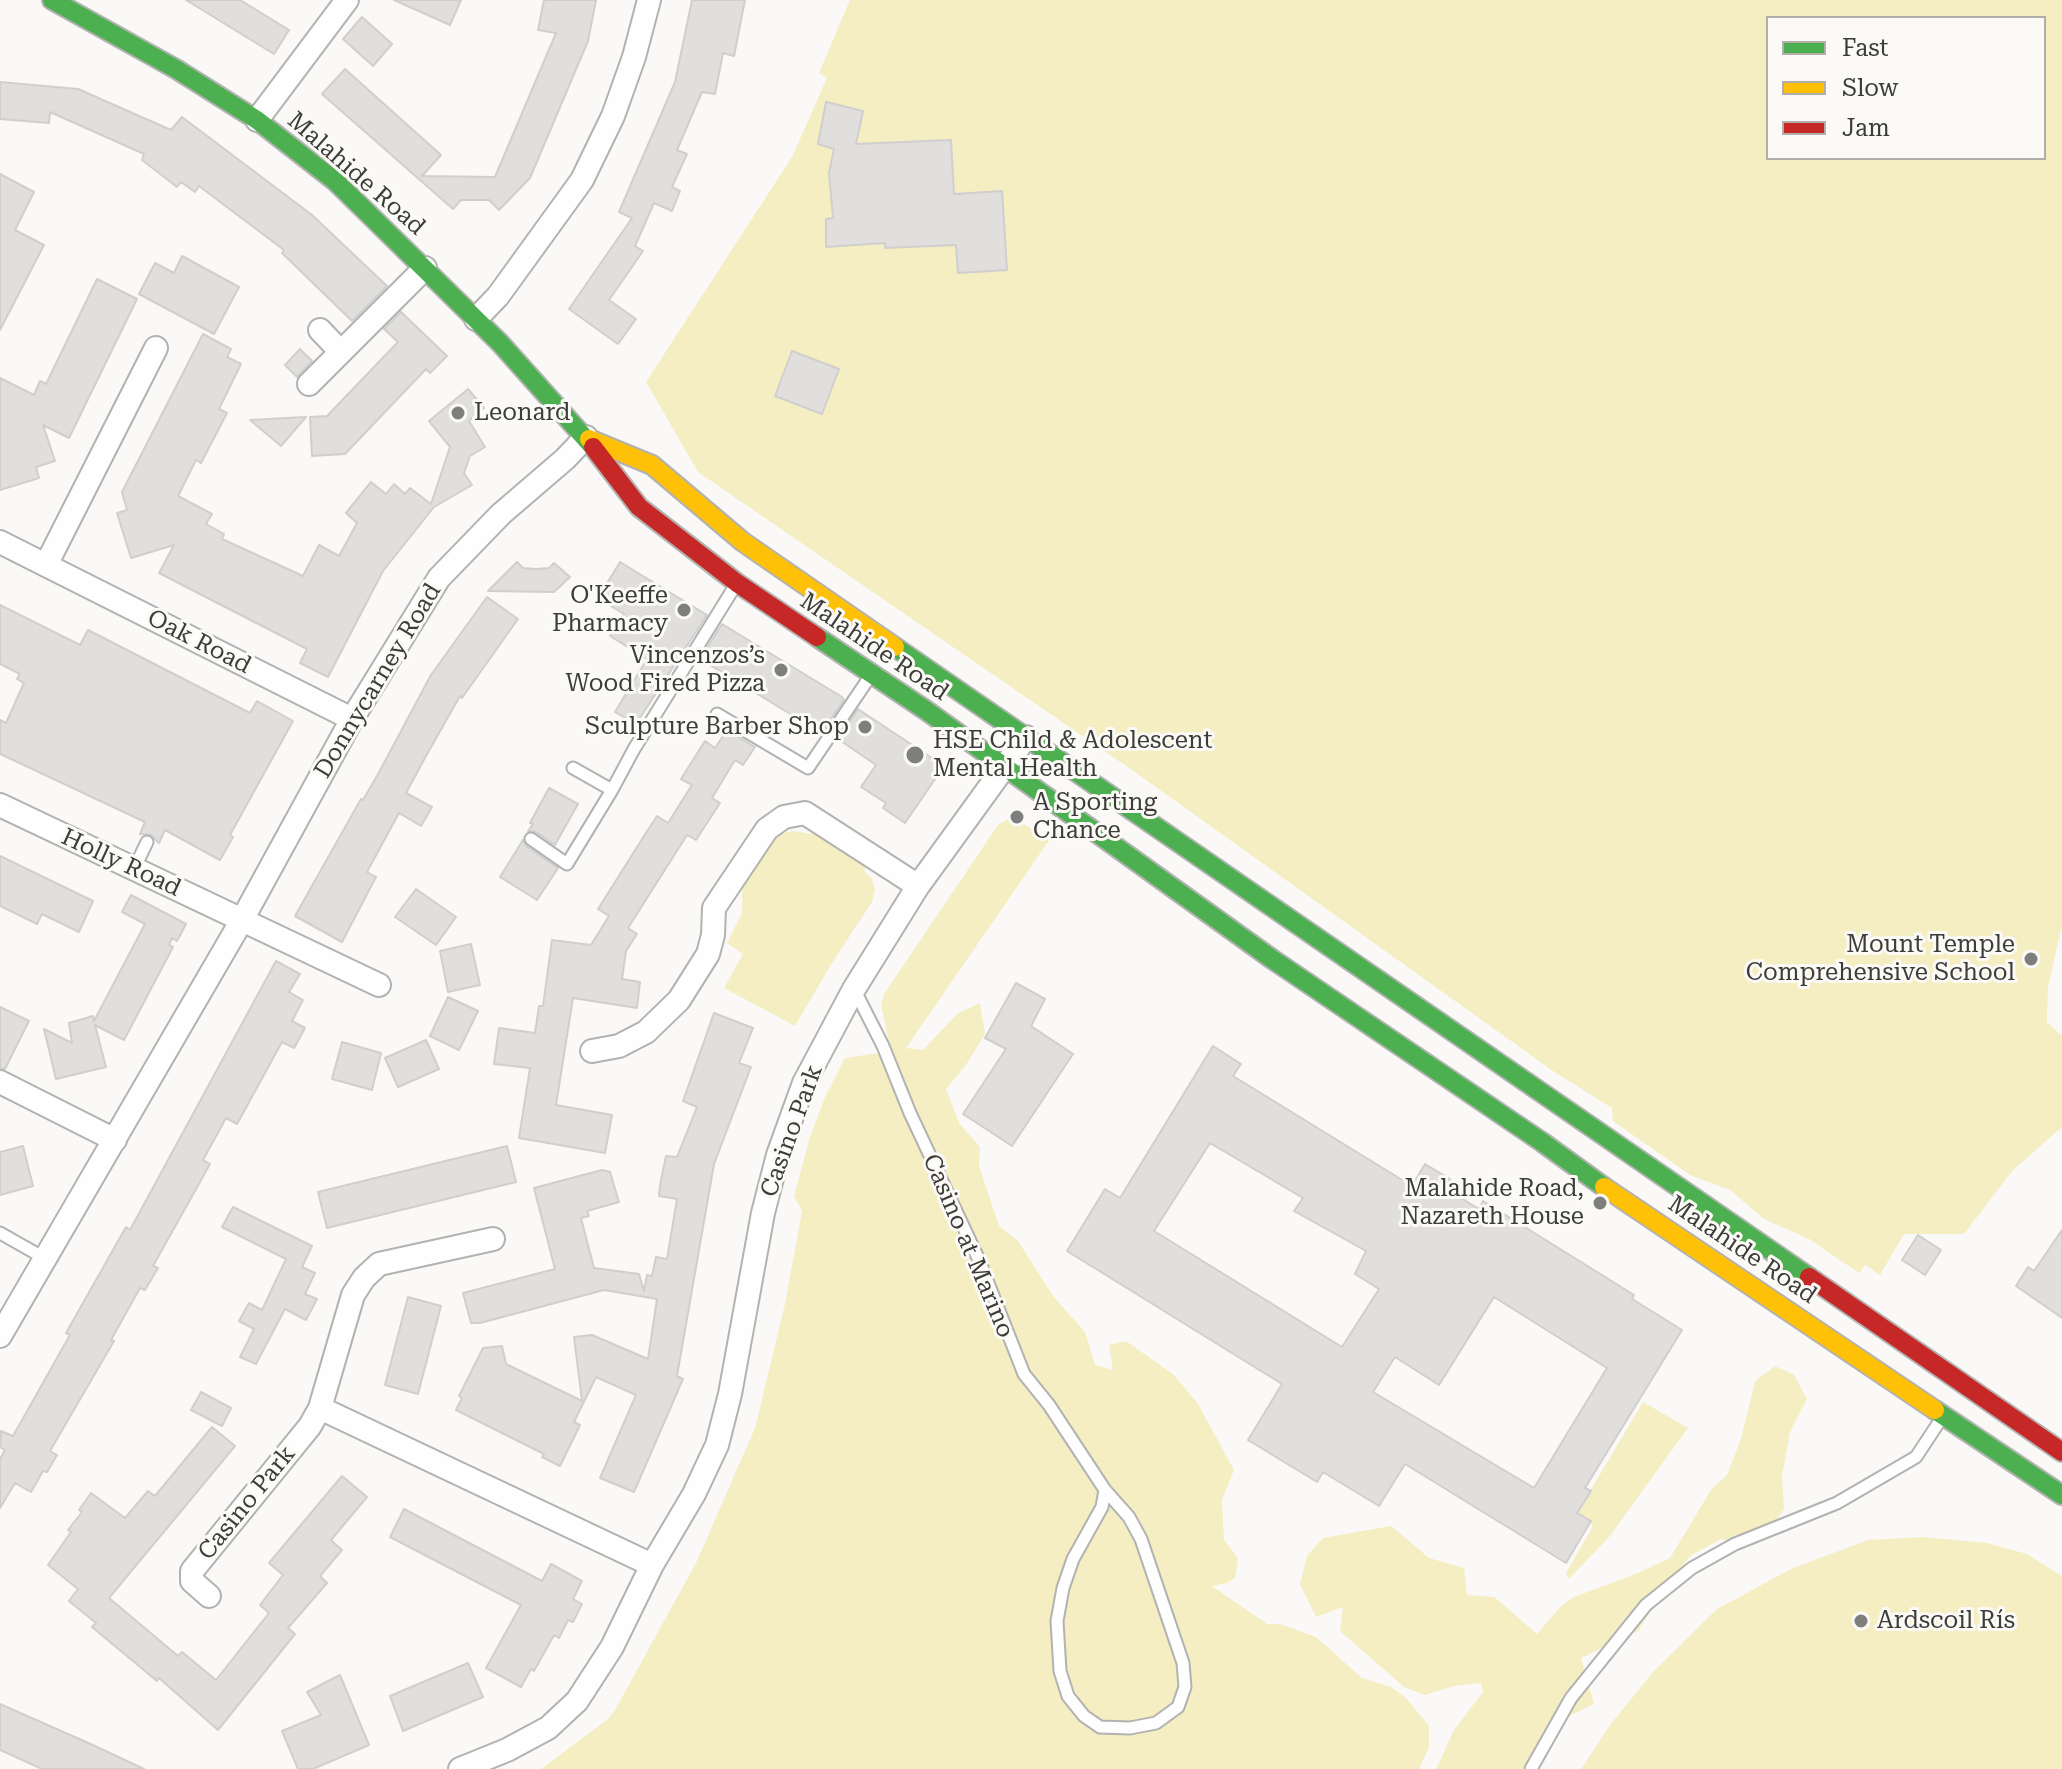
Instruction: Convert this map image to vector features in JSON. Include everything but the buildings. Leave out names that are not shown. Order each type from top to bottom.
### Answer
[{"type":"main road","name":"Malahide Road","points":[[62,2],[257,120],[335,181],[476,319],[586,437],[639,507],[737,583],[1003,767],[1282,941],[1554,1127],[1936,1364],[2062,1452]]},
{"type":"main road","name":"Malahide Road","points":[[586,437],[652,465],[743,542],[1026,737],[1282,941],[1554,1127],[1609,1191],[2062,1495]]},
{"type":"main road","points":[[1917,1396],[1936,1364]]},
{"type":"street","points":[[257,120],[347,0]]},
{"type":"street","points":[[476,319],[498,296],[582,180],[613,116],[634,57],[649,0]]},
{"type":"street","points":[[309,384],[425,268]]},
{"type":"street","points":[[320,330],[341,352]]},
{"type":"street","points":[[46,565],[156,348]]},
{"type":"street","name":"Donnycarney Road","points":[[0,1336],[242,920],[352,719],[439,578],[501,514],[586,437]]},
{"type":"street","name":"Oak Road","points":[[0,542],[352,719]]},
{"type":"street","name":"Casino Park","points":[[460,1769],[507,1750],[548,1728],[577,1701],[612,1647],[717,1445],[730,1394],[763,1213],[778,1155],[804,1083],[854,989],[918,886],[1026,737]]},
{"type":"street","name":"Holly Road","points":[[0,805],[242,920]]},
{"type":"street","points":[[592,1051],[619,1046],[646,1032],[679,1000],[708,954],[713,935],[714,908],[767,829],[784,817],[805,813],[918,886]]},
{"type":"street","points":[[242,920],[379,985]]},
{"type":"street","points":[[0,1082],[115,1140]]},
{"type":"street","name":"Casino Park","points":[[209,1596],[192,1581],[192,1571],[310,1426],[320,1408],[353,1295],[364,1278],[379,1264],[493,1239]]},
{"type":"street","points":[[320,1408],[652,1565]]},
{"type":"lane","points":[[531,839],[567,864],[737,583]]},
{"type":"lane","points":[[717,714],[808,768],[872,674]]},
{"type":"lane","points":[[573,768],[612,790]]},
{"type":"lane","points":[[134,869],[147,842]]},
{"type":"lane","name":"Casino at Marino","points":[[854,989],[883,1046],[910,1113],[979,1260],[1024,1374],[1049,1405],[1105,1490],[1129,1517],[1141,1539],[1183,1663],[1185,1687],[1178,1707],[1156,1723],[1130,1728],[1100,1727],[1084,1716],[1068,1696],[1060,1671],[1057,1621],[1063,1588],[1073,1559],[1102,1507],[1105,1490]]},
{"type":"lane","points":[[0,1233],[47,1259]]},
{"type":"lane","points":[[1531,1769],[1571,1698],[1646,1605],[1692,1568],[1735,1544],[1837,1503],[1916,1457],[1944,1414]]},
{"type":"shaded area","points":[[850,0],[2062,0],[2062,925],[2048,987],[2047,1022],[2062,1036],[2062,1127],[2013,1170],[1964,1234],[1904,1234],[1880,1275],[1865,1265],[1859,1273],[1809,1239],[1764,1219],[1730,1190],[1690,1175],[1613,1121],[1612,1108],[1553,1071],[1132,770],[698,472],[646,382],[792,157],[827,78],[819,73]]},
{"type":"shaded area","points":[[1008,819],[1018,821],[1050,839],[906,1048],[923,1050],[958,1013],[980,1003],[985,1034],[966,1065],[946,1089],[959,1123],[980,1147],[979,1166],[999,1226],[1018,1241],[1053,1296],[1085,1332],[1095,1365],[1113,1370],[1109,1345],[1126,1341],[1174,1375],[1198,1404],[1234,1470],[1222,1500],[1224,1540],[1238,1558],[1235,1578],[1212,1586],[1267,1624],[1280,1624],[1316,1637],[1362,1678],[1391,1687],[1405,1697],[1429,1726],[1429,1747],[1419,1769],[541,1769],[608,1719],[615,1710],[696,1563],[755,1428],[785,1304],[802,1211],[794,1196],[825,1097],[845,1058],[891,1051],[881,1005],[884,994],[998,825]]},
{"type":"shaded area","points":[[793,831],[819,835],[867,866],[864,871],[871,877],[875,889],[872,902],[795,1026],[724,988],[743,954],[727,943],[742,913],[742,886],[771,844],[781,834]]},
{"type":"shaded area","points":[[1775,1366],[1794,1375],[1807,1399],[1790,1432],[1782,1476],[1784,1509],[1770,1530],[1735,1544],[1721,1539],[1690,1556],[1661,1593],[1639,1630],[1581,1658],[1594,1704],[1557,1722],[1529,1769],[1436,1769],[1454,1730],[1483,1692],[1481,1683],[1454,1686],[1425,1695],[1404,1687],[1340,1631],[1343,1607],[1316,1617],[1300,1584],[1307,1556],[1323,1538],[1391,1526],[1429,1558],[1464,1568],[1467,1595],[1494,1597],[1537,1634],[1560,1607],[1574,1597],[1670,1558],[1711,1490],[1727,1475],[1741,1439],[1755,1381]]},
{"type":"shaded area","points":[[1643,1402],[1688,1428],[1609,1537],[1569,1579],[1566,1573],[1592,1528],[1591,1521],[1577,1513]]},
{"type":"shaded area","name":"Ardscoil Rís","points":[[1923,1537],[1987,1543],[2027,1554],[2062,1576],[2062,1769],[1581,1769],[1610,1725],[1654,1671],[1717,1609],[1793,1568],[1868,1540]]},
{"type":"traffic: fast","points":[[52,0],[176,69],[257,120],[335,181],[500,343],[593,447]]},
{"type":"traffic: fast","points":[[817,637],[927,711],[1272,959],[1604,1187]]},
{"type":"traffic: fast","points":[[895,647],[1809,1277]]},
{"type":"traffic: fast","points":[[1935,1410],[2062,1495]]},
{"type":"traffic: slow","points":[[589,439],[652,465],[743,542],[895,647]]},
{"type":"traffic: slow","points":[[1604,1187],[1935,1410]]},
{"type":"traffic: jam","points":[[593,447],[639,507],[737,583],[817,637]]},
{"type":"traffic: jam","points":[[1809,1277],[2062,1452]]},
{"type":"place","name":"Leonard","points":[[458,413]]},
{"type":"place","name":"O'Keeffe Pharmacy","points":[[684,610]]},
{"type":"place","name":"Vincenzos’s Wood Fired Pizza","points":[[781,670]]},
{"type":"place","name":"Sculpture Barber Shop","points":[[865,727]]},
{"type":"place","name":"HSE Child & Adolescent Mental Health","points":[[915,755]]},
{"type":"place","name":"A Sporting Chance","points":[[1017,817]]},
{"type":"place","name":"Mount Temple Comprehensive School","points":[[2031,959]]},
{"type":"place","name":"Malahide Road, Nazareth House","points":[[1600,1203]]},
{"type":"place","name":"Ardscoil Rís","points":[[1861,1621]]}]
